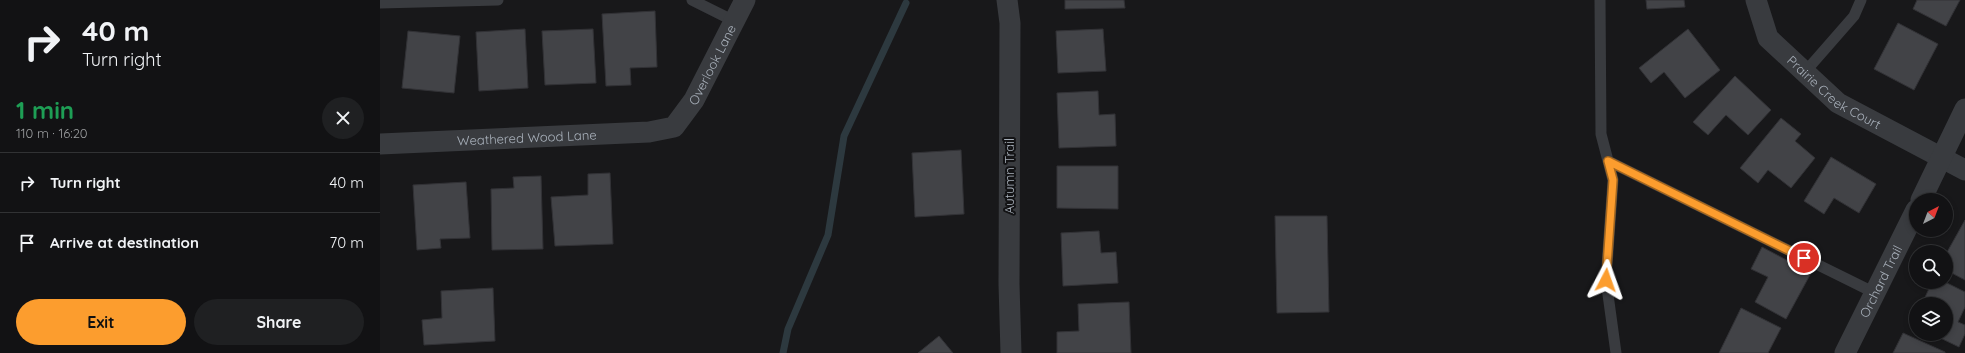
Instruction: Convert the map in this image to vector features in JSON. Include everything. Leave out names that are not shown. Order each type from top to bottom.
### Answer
[{"type":"street","name":"Overlook Lane","points":[[674,127],[694,100],[746,0]]},
{"type":"street","name":"Autumn Trail","points":[[1007,0],[1010,23],[1009,284],[1011,353]]},
{"type":"street","name":"Prairie Creek Court","points":[[1756,0],[1768,38],[1838,103],[1941,159],[1965,170]]},
{"type":"street","points":[[1924,193],[1965,109]]},
{"type":"street","name":"Weathered Wood Lane","points":[[380,144],[649,132],[674,127]]},
{"type":"street","name":"Orchard Trail","points":[[1845,353],[1909,224]]},
{"type":"lane","points":[[380,4],[498,0]]},
{"type":"lane","points":[[692,0],[734,21]]},
{"type":"lane","points":[[1600,0],[1601,134],[1613,180],[1606,280],[1616,353]]},
{"type":"lane","points":[[1805,72],[1854,16],[1861,0]]},
{"type":"lane","points":[[1608,161],[1875,293]]},
{"type":"building","points":[[1065,0],[1124,0],[1125,8],[1065,9]]},
{"type":"building","points":[[1646,0],[1684,0],[1685,7],[1647,9]]},
{"type":"building","points":[[1917,0],[1960,0],[1946,26],[1913,9]]},
{"type":"building","points":[[655,11],[657,67],[630,68],[631,85],[606,86],[602,14]]},
{"type":"building","points":[[1898,23],[1938,44],[1914,90],[1874,69]]},
{"type":"building","points":[[525,29],[528,88],[479,91],[476,32]]},
{"type":"building","points":[[593,29],[596,83],[545,85],[542,31]]},
{"type":"building","points":[[1103,29],[1106,71],[1058,73],[1056,31]]},
{"type":"building","points":[[1688,29],[1720,70],[1685,98],[1664,72],[1651,83],[1639,68]]},
{"type":"building","points":[[408,31],[460,36],[454,93],[402,88]]},
{"type":"building","points":[[1735,76],[1771,110],[1748,135],[1726,115],[1708,135],[1693,122]]},
{"type":"building","points":[[1098,91],[1099,115],[1115,114],[1116,146],[1059,148],[1057,93]]},
{"type":"building","points":[[1781,118],[1801,134],[1795,141],[1815,158],[1791,188],[1768,170],[1758,183],[1740,168]]},
{"type":"building","points":[[961,150],[964,214],[915,217],[912,153]]},
{"type":"building","points":[[1831,157],[1876,184],[1859,213],[1834,198],[1824,214],[1804,201]]},
{"type":"building","points":[[1057,166],[1118,166],[1118,209],[1057,208]]},
{"type":"building","points":[[610,173],[613,244],[555,246],[551,197],[588,195],[588,174]]},
{"type":"building","points":[[541,176],[543,249],[492,250],[491,189],[514,188],[513,177]]},
{"type":"building","points":[[466,182],[470,238],[440,239],[441,248],[417,250],[413,185]]},
{"type":"building","points":[[1275,216],[1327,216],[1329,312],[1277,313]]},
{"type":"building","points":[[1965,220],[1965,280],[1953,274],[1953,245],[1951,245]]},
{"type":"building","points":[[1099,231],[1101,253],[1116,252],[1118,283],[1063,286],[1061,233]]},
{"type":"building","points":[[1762,247],[1811,273],[1786,319],[1755,302],[1768,277],[1751,269]]},
{"type":"building","points":[[1953,286],[1965,292],[1965,307],[1958,322],[1965,325],[1965,334],[1959,347],[1947,341],[1953,341],[1953,297],[1925,297],[1929,289],[1953,289]]},
{"type":"building","points":[[493,288],[495,341],[424,345],[422,320],[442,318],[441,291]]},
{"type":"building","points":[[1129,302],[1131,353],[1057,353],[1057,332],[1079,331],[1078,304]]},
{"type":"building","points":[[1741,308],[1781,328],[1768,353],[1719,353]]},
{"type":"building","points":[[1903,333],[1909,336],[1909,341],[1921,341],[1945,352],[1945,353],[1893,353]]},
{"type":"building","points":[[939,336],[953,353],[918,353]]},
{"type":"waterway","points":[[783,353],[788,329],[828,235],[844,136],[906,3]]},
{"type":"route","points":[[1606,280],[1613,180],[1608,161],[1804,258]]}]
